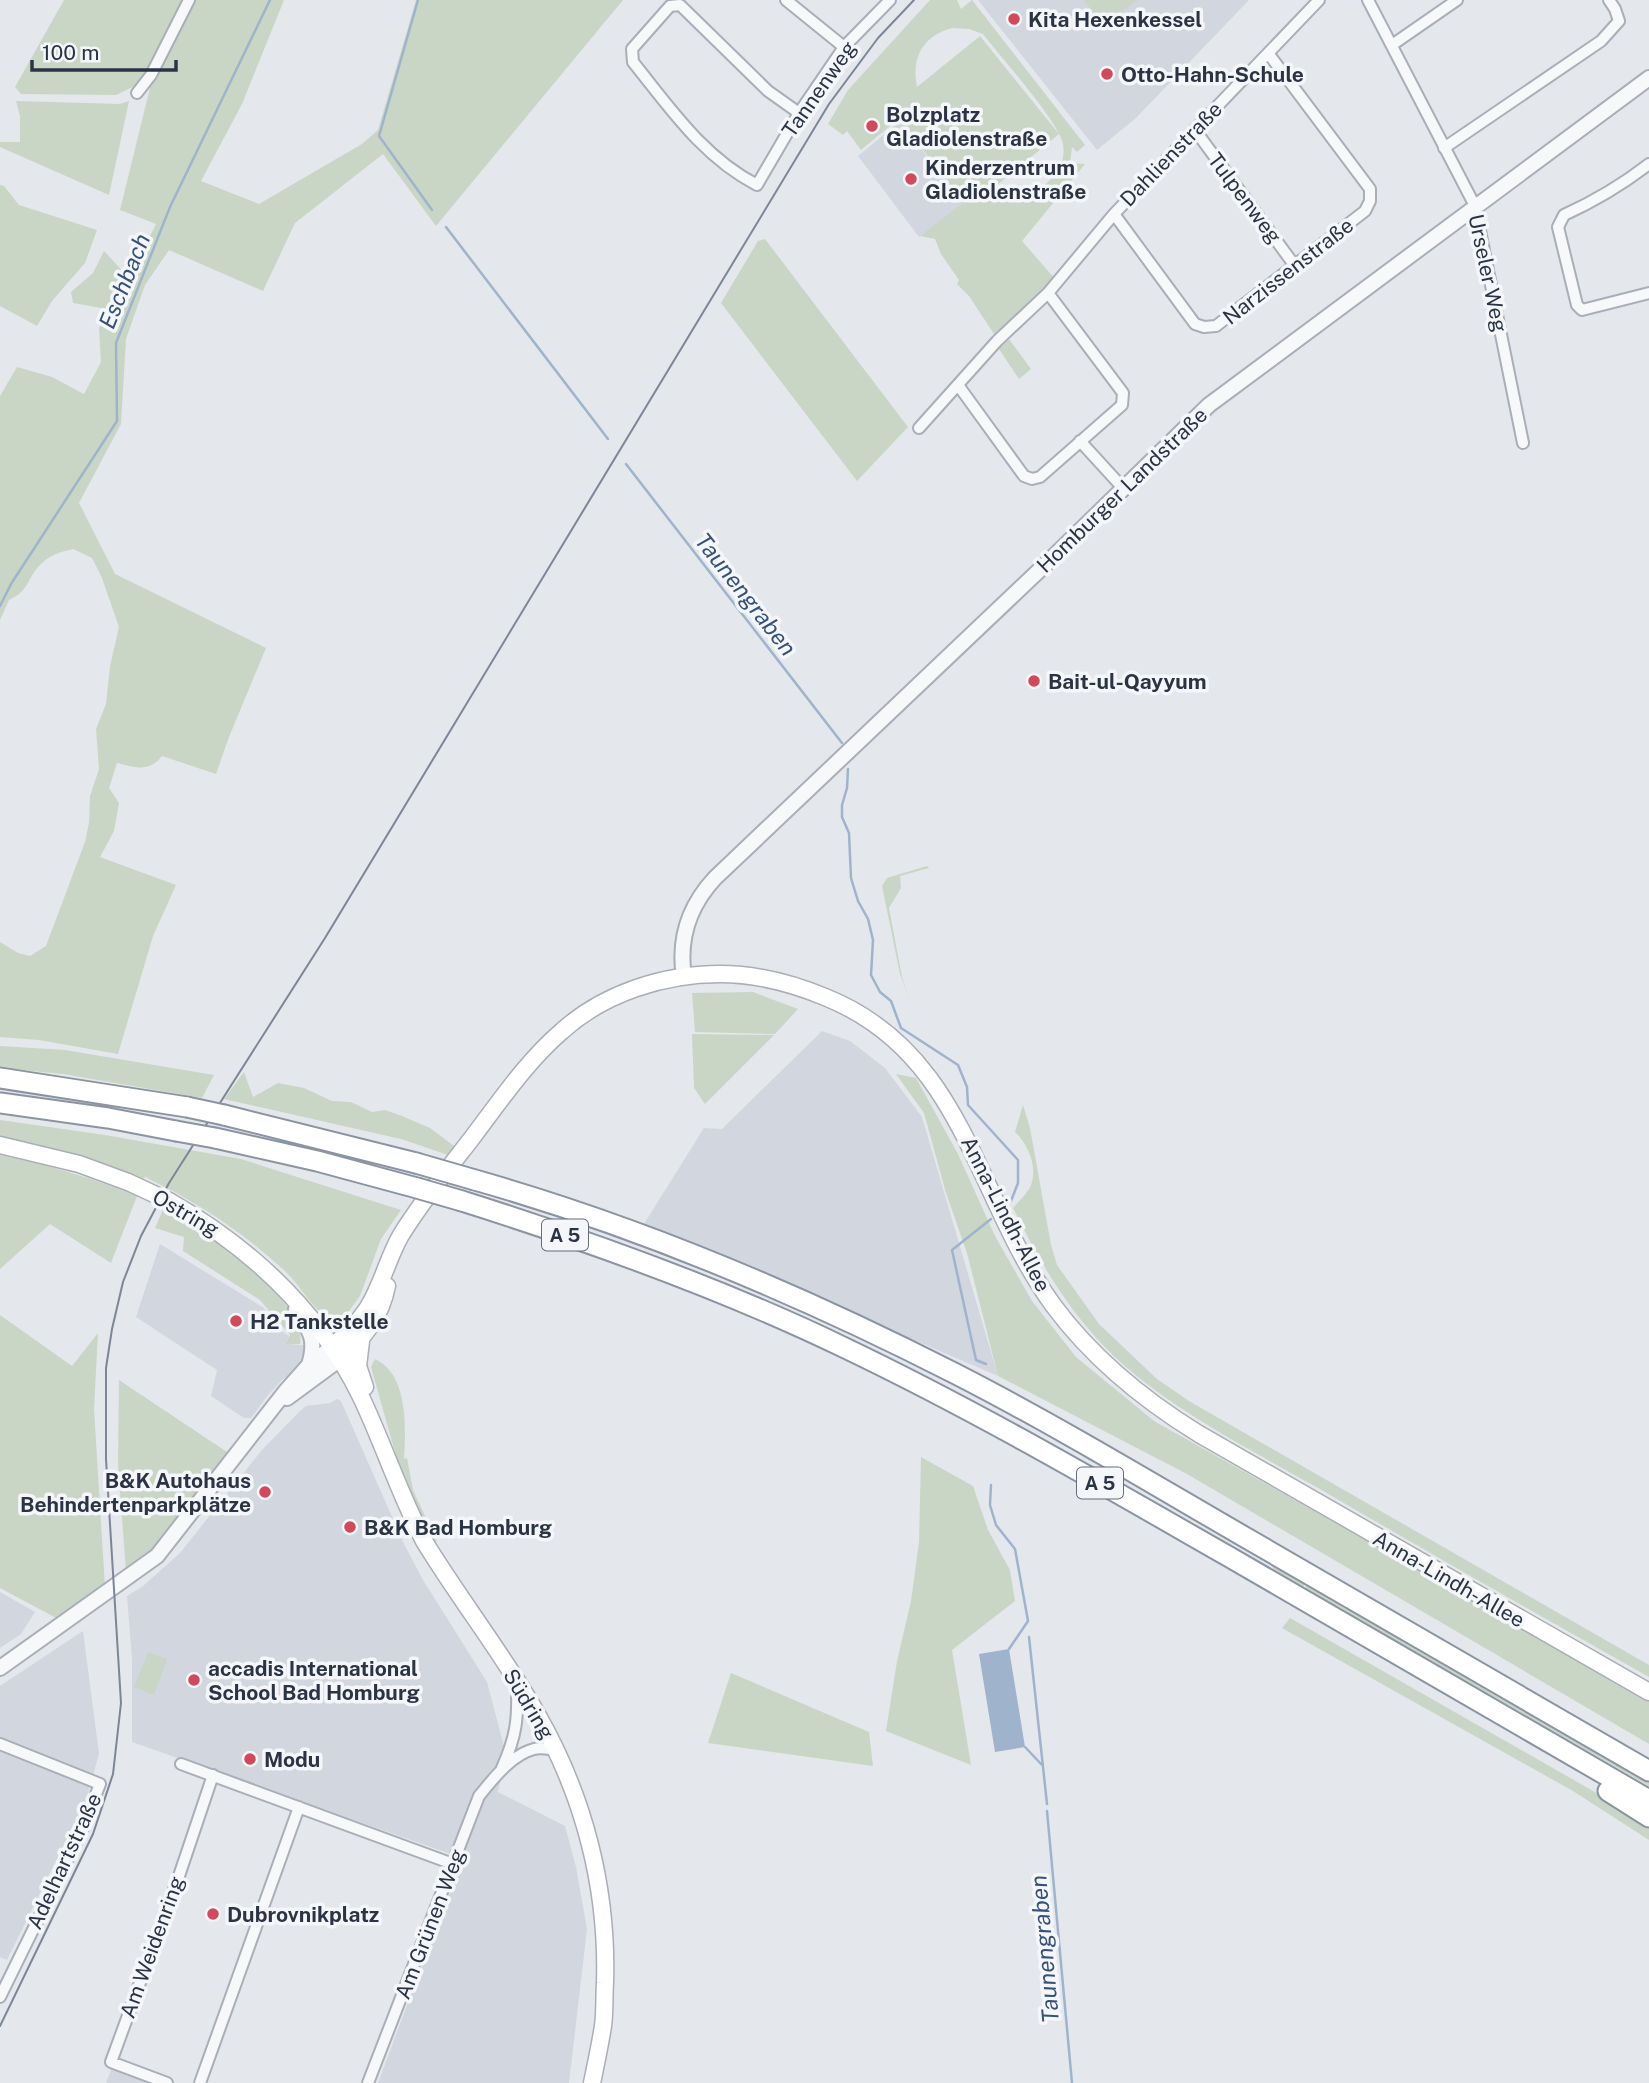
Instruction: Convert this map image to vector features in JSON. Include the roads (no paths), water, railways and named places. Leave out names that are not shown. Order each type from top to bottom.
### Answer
[{"type":"highway","name":"A 5","points":[[0,1078],[187,1107],[416,1163],[613,1224],[697,1256],[852,1323],[954,1373],[1064,1432],[1649,1771]]},
{"type":"highway","name":"A 5","points":[[0,1102],[108,1118],[317,1161],[462,1201],[667,1272],[841,1346],[943,1396],[1050,1454],[1649,1800]]},
{"type":"highway","points":[[1517,1724],[1573,1769],[1649,1817]]},
{"type":"highway","points":[[1574,1727],[1649,1761]]},
{"type":"main road","name":"Anna-Lindh-Allee","points":[[394,1248],[420,1206],[500,1101],[547,1045],[587,1012],[620,995],[656,982],[684,977],[737,975],[776,980],[837,1002],[869,1020],[909,1053],[937,1086],[970,1145],[1004,1222],[1036,1280],[1072,1328],[1124,1382],[1156,1407],[1199,1434],[1649,1692]]},
{"type":"main road","name":"Ostring","points":[[0,1145],[79,1164],[128,1182],[169,1201],[229,1238],[281,1285],[318,1326],[336,1353]]},
{"type":"main road","points":[[387,1456],[382,1431],[358,1366],[361,1340],[386,1293],[394,1248]]},
{"type":"main road","points":[[336,1353],[366,1311],[394,1248]]},
{"type":"main road","points":[[336,1353],[361,1340]]},
{"type":"main road","name":"Südring","points":[[336,1353],[364,1403],[411,1517],[424,1541],[517,1681],[556,1750],[570,1781],[587,1830],[598,1875],[604,1926],[606,1962],[603,2024],[592,2083]]},
{"type":"street","points":[[137,93],[150,75],[189,0]]},
{"type":"street","points":[[786,0],[844,47]]},
{"type":"street","name":"Tannenweg","points":[[799,113],[768,91],[680,5],[670,6],[632,49],[632,62],[700,145],[734,173],[757,185],[799,113],[844,47],[890,0]]},
{"type":"street","name":"Dahlienstraße","points":[[919,428],[997,341],[1048,293],[1114,214],[1319,0]]},
{"type":"street","name":"Urseler Weg","points":[[1368,0],[1475,206],[1524,443]]},
{"type":"street","points":[[1392,45],[1457,0]]},
{"type":"street","points":[[1444,148],[1601,41],[1619,21],[1609,0]]},
{"type":"street","name":"Narzissenstraße","points":[[1114,214],[1195,324],[1204,327],[1216,326],[1365,211],[1370,201],[1370,189],[1268,53]]},
{"type":"street","name":"Homburger Landstraße","points":[[684,977],[682,951],[685,932],[695,903],[706,888],[1209,405],[1649,78]]},
{"type":"street","name":"Tulpenweg","points":[[1195,130],[1295,266]]},
{"type":"street","points":[[1649,164],[1622,185],[1564,215],[1558,227],[1577,304],[1582,310],[1649,293]]},
{"type":"street","points":[[958,385],[1024,476],[1032,479],[1040,477],[1122,405],[1123,393],[1048,293]]},
{"type":"street","points":[[1080,442],[1123,488]]},
{"type":"street","points":[[281,1285],[312,1336],[313,1350],[309,1365]]},
{"type":"street","points":[[0,1668],[157,1556],[285,1392],[309,1365],[336,1353]]},
{"type":"street","points":[[277,1405],[336,1353]]},
{"type":"street","name":"Am Grünen Weg","points":[[500,1771],[513,1742],[518,1718],[517,1681]]},
{"type":"street","name":"Adelhartstraße","points":[[0,1744],[100,1784],[82,1830],[0,1997]]},
{"type":"street","name":"Am Grünen Weg","points":[[368,2083],[478,1796],[500,1771],[535,1748],[556,1750]]},
{"type":"street","points":[[181,1765],[453,1864]]},
{"type":"street","name":"Am Weidenring","points":[[167,2083],[111,2062],[213,1775]]},
{"type":"street","points":[[200,2083],[299,1807]]},
{"type":"water","points":[[1009,1649],[1025,1747],[995,1752],[979,1654]]},
{"type":"waterway","name":"Eschbach","points":[[0,606],[11,584],[117,421],[116,343],[170,207],[270,0]]},
{"type":"waterway","name":"Taunengraben","points":[[418,0],[379,136],[432,210]]},
{"type":"waterway","name":"Taunengraben","points":[[446,227],[608,439]]},
{"type":"waterway","name":"Taunengraben","points":[[626,464],[842,743]]},
{"type":"waterway","name":"Taunengraben","points":[[848,769],[842,817],[849,833],[851,878],[858,901],[868,919],[873,940],[871,975],[880,992],[891,1001],[901,1028],[958,1065],[967,1087],[968,1105],[1018,1160],[1018,1183],[1011,1201]]},
{"type":"waterway","name":"Taunengraben","points":[[986,1364],[976,1360],[952,1250],[991,1219]]},
{"type":"waterway","name":"Taunengraben","points":[[991,1485],[990,1505],[996,1525],[1015,1549],[1028,1621],[1009,1649]]},
{"type":"waterway","name":"Taunengraben","points":[[1029,1637],[1047,1804]]},
{"type":"waterway","points":[[1025,1747],[1042,1765]]},
{"type":"waterway","name":"Taunengraben","points":[[1047,1811],[1072,2083]]},
{"type":"tram line","points":[[0,2026],[93,1834],[113,1774],[121,1703],[106,1459],[106,1368],[123,1282],[141,1236],[169,1183],[325,938],[829,104],[878,38],[914,0]]},
{"type":"place","name":"Kita Hexenkessel","points":[[1014,19]]},
{"type":"place","name":"Otto-Hahn-Schule","points":[[1107,74]]},
{"type":"place","name":"Bolzplatz Gladiolenstraße","points":[[872,126]]},
{"type":"place","name":"Kinderzentrum Gladiolenstraße","points":[[911,179]]},
{"type":"place","name":"Bait-ul-Qayyum","points":[[1034,681]]},
{"type":"place","name":"H2 Tankstelle","points":[[236,1321]]},
{"type":"place","name":"B&K Autohaus Behindertenparkplätze","points":[[265,1492]]},
{"type":"place","name":"B&K Bad Homburg","points":[[350,1527]]},
{"type":"place","name":"accadis International School Bad Homburg","points":[[194,1680]]},
{"type":"place","name":"Modu","points":[[250,1759]]},
{"type":"place","name":"Dubrovnikplatz","points":[[213,1914]]}]
